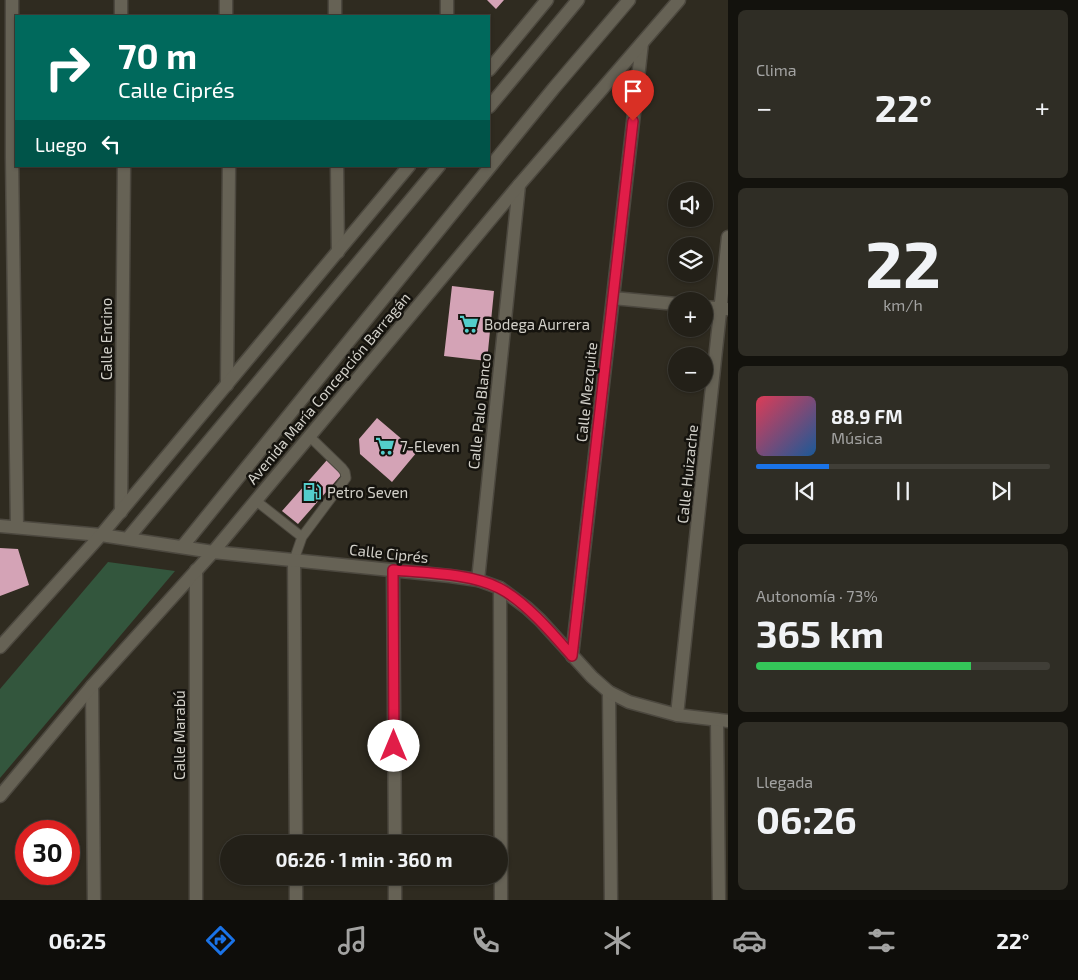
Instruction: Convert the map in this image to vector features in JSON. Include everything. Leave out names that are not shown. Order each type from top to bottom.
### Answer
[{"type":"street","points":[[12,0],[9,158],[17,527]]},
{"type":"street","points":[[121,0],[121,15]]},
{"type":"street","points":[[226,0],[226,15]]},
{"type":"street","points":[[335,0],[335,15]]},
{"type":"street","points":[[447,0],[447,15]]},
{"type":"street","points":[[490,106],[578,0]]},
{"type":"street","name":"Avenida María Concepción Barragán","points":[[490,167],[629,0]]},
{"type":"street","name":"Avenida María Concepción Barragán","points":[[0,796],[92,686],[213,552],[519,185],[679,0]]},
{"type":"street","points":[[490,69],[542,2]]},
{"type":"street","name":"Calle Mezquite","points":[[572,656],[642,43]]},
{"type":"street","name":"Calle Encino","points":[[121,512],[124,167]]},
{"type":"street","points":[[227,385],[229,167]]},
{"type":"street","points":[[337,167],[338,252]]},
{"type":"street","points":[[0,647],[102,536],[407,167]]},
{"type":"street","points":[[128,538],[438,167]]},
{"type":"street","name":"Avenida María Concepción Barragán","points":[[182,546],[490,167]]},
{"type":"street","name":"Calle Palo Blanco","points":[[478,580],[519,185]]},
{"type":"street","name":"Calle Huizache","points":[[677,715],[724,309],[728,237]]},
{"type":"street","points":[[613,298],[668,303]]},
{"type":"street","name":"Calle Ciprés","points":[[0,526],[128,538],[213,552],[478,580],[500,588],[540,620],[572,656],[609,692],[629,702],[677,715],[723,721]]},
{"type":"street","points":[[294,560],[296,835]]},
{"type":"street","name":"Calle Marabú","points":[[196,570],[196,900]]},
{"type":"street","points":[[393,570],[395,835]]},
{"type":"street","points":[[500,588],[501,900]]},
{"type":"street","points":[[92,686],[94,900]]},
{"type":"street","points":[[609,692],[611,900]]},
{"type":"street","points":[[719,900],[723,721]]},
{"type":"street","points":[[296,885],[296,900]]},
{"type":"street","points":[[395,885],[395,900]]},
{"type":"lane","points":[[294,560],[302,537],[343,482],[346,475],[342,468],[309,436]]},
{"type":"lane","points":[[255,500],[302,537]]},
{"type":"green space","points":[[108,562],[175,571],[0,778],[0,689]]},
{"type":"building","points":[[487,0],[504,0],[496,9]]},
{"type":"building","name":"Bodega Aurrera","points":[[452,286],[494,291],[487,361],[444,356]]},
{"type":"building","name":"7-Eleven","points":[[377,418],[417,452],[392,482],[360,454],[359,439]]},
{"type":"building","name":"Petro Seven","points":[[327,460],[342,474],[298,524],[282,511]]},
{"type":"building","points":[[0,548],[18,549],[29,585],[0,596]]},
{"type":"place","name":"Bodega Aurrera","points":[[469,324]]},
{"type":"place","name":"7-Eleven","points":[[385,446]]},
{"type":"place","name":"Petro Seven","points":[[312,492]]},
{"type":"route","points":[[394,746],[393,570],[478,580],[500,588],[540,620],[572,656],[633,121]]}]
